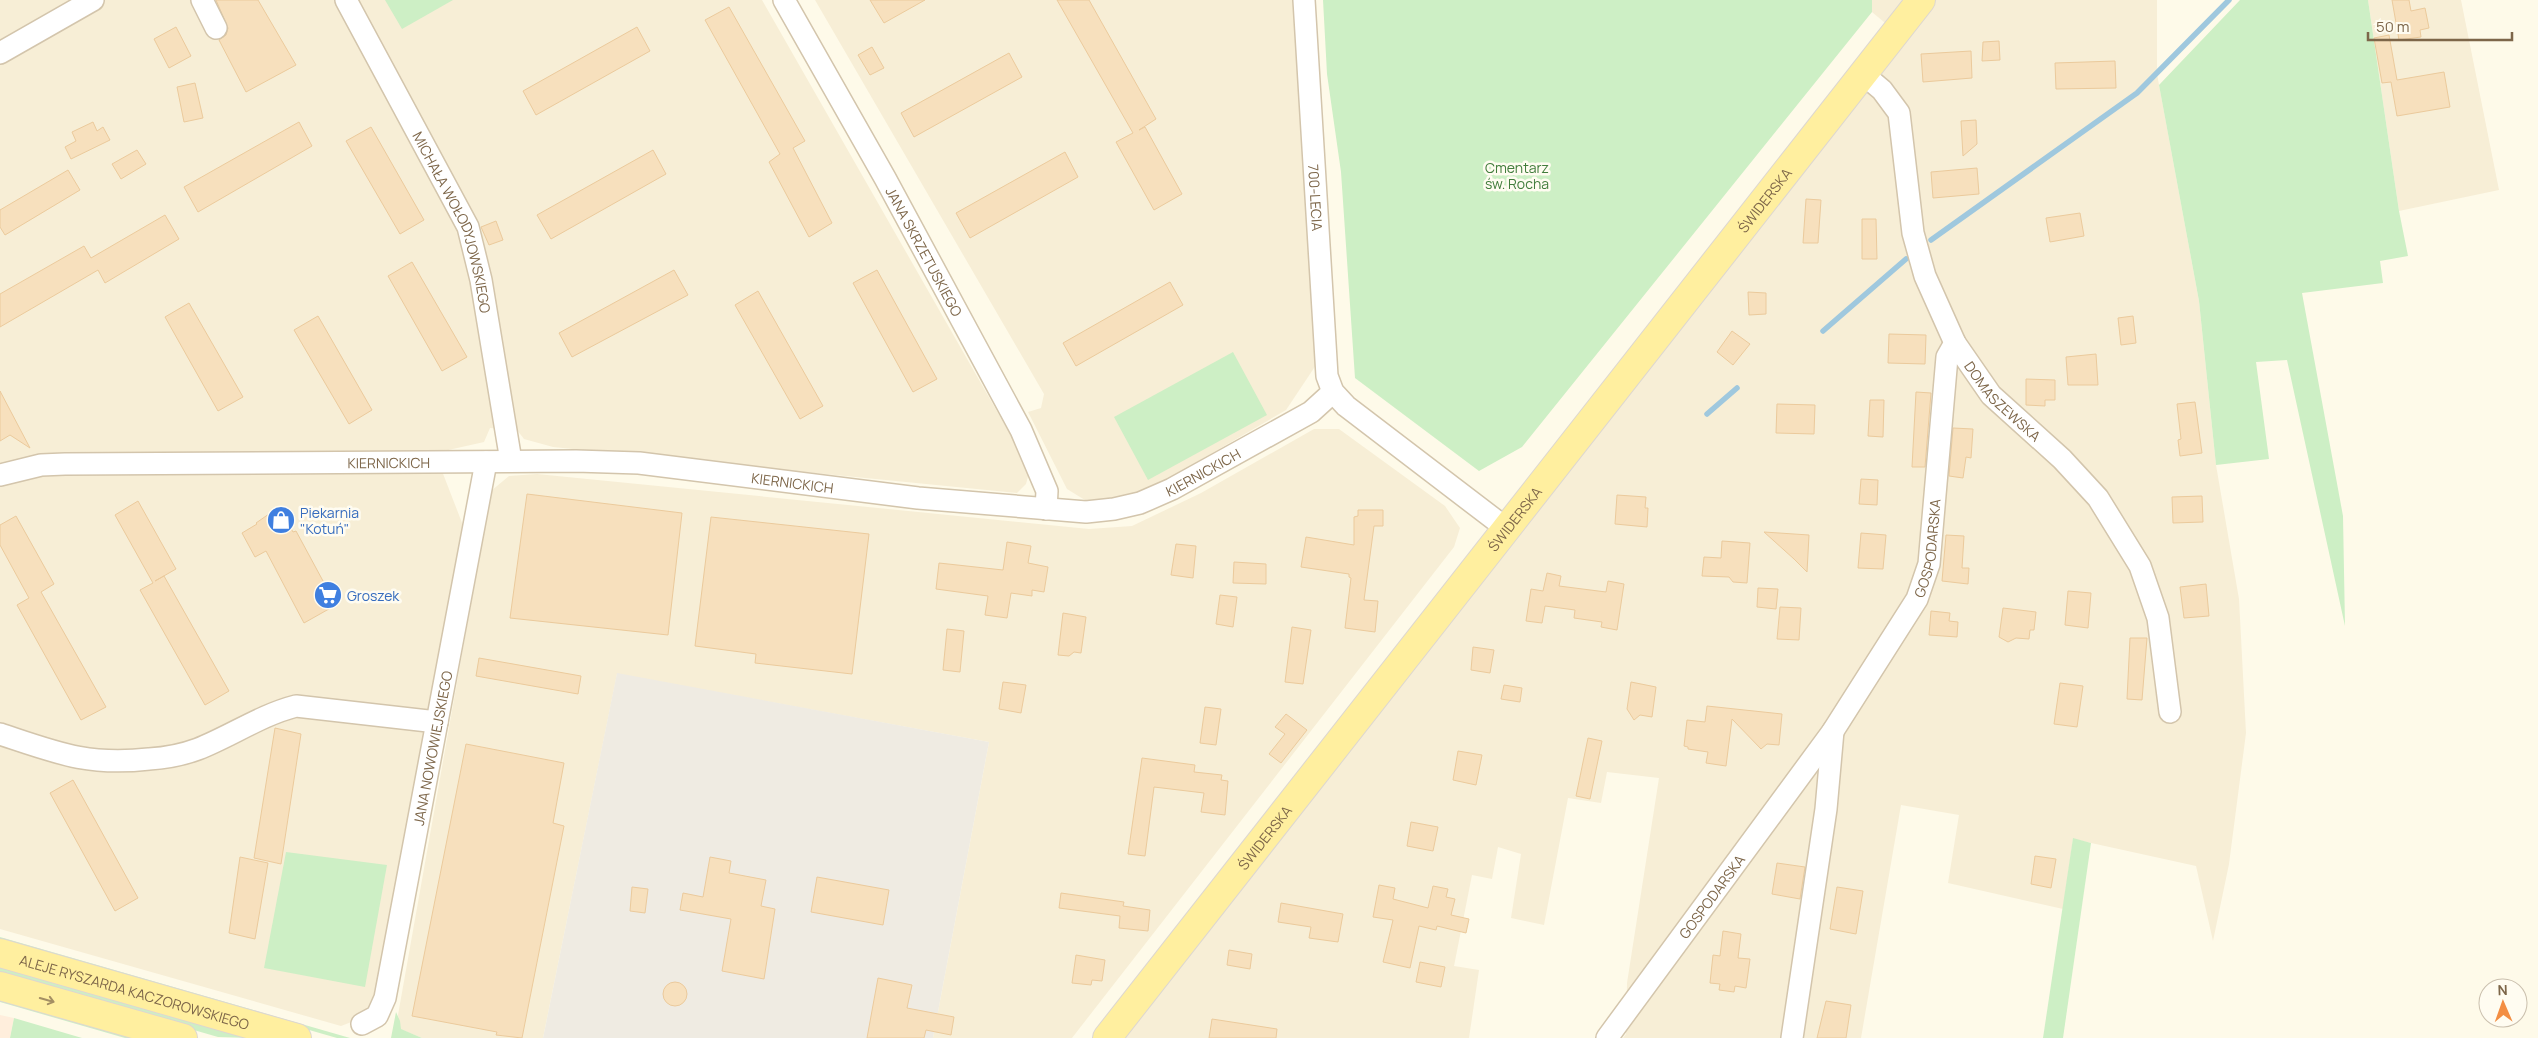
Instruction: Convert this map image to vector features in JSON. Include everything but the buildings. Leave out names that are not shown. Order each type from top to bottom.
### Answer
[{"type":"main road","name":"ŚWIDERSKA","points":[[1107,1038],[1921,0]]},
{"type":"main road","name":"ALEJE RYSZARDA KACZOROWSKIEGO","points":[[0,953],[297,1038]]},
{"type":"main road","points":[[0,986],[183,1038]]},
{"type":"street","points":[[0,53],[94,0]]},
{"type":"street","points":[[202,0],[216,28]]},
{"type":"street","name":"MICHAŁA WOŁODYJOWSKIEGO","points":[[346,0],[468,227],[481,280],[511,461]]},
{"type":"street","name":"JANA SKRZETUSKIEGO","points":[[784,0],[885,178],[1021,430],[1047,490],[1046,509]]},
{"type":"street","name":"700-LECIA","points":[[1304,0],[1325,355],[1327,376],[1333,392]]},
{"type":"street","name":"DOMASZEWSKA","points":[[1863,74],[1882,90],[1899,113],[1913,233],[1925,276],[1955,343],[1991,395],[2062,458],[2098,498],[2128,544],[2151,593],[2158,618],[2170,712]]},
{"type":"street","name":"GOSPODARSKA","points":[[1607,1038],[1833,731],[1917,599],[1929,564],[1947,357],[1955,343]]},
{"type":"street","points":[[1333,392],[1363,420],[1507,529]]},
{"type":"street","name":"KIERNICKICH","points":[[0,475],[41,464],[511,461],[639,464],[918,498],[1086,512],[1140,503],[1172,489],[1311,412],[1333,392]]},
{"type":"street","name":"JANA NOWOWIEJSKIEGO","points":[[362,1024],[377,1016],[385,998],[486,462]]},
{"type":"street","points":[[0,734],[76,758],[97,762],[126,762],[166,758],[197,750],[276,711],[296,706],[437,722]]},
{"type":"street","name":"GOSPODARSKA","points":[[1792,1038],[1826,809],[1833,731]]},
{"type":"shaded area","points":[[0,0],[762,0],[1030,469],[1026,484],[1017,493],[553,447],[524,439],[517,430],[490,428],[484,442],[435,453],[464,528],[375,1013],[341,1026],[0,929]]},
{"type":"shaded area","points":[[815,0],[1296,0],[1316,365],[1286,410],[1140,495],[1093,505],[1067,489],[1028,412],[1041,408],[1044,394]]},
{"type":"shaded area","points":[[1872,0],[1911,0],[1890,27],[1872,12]]},
{"type":"shaded area","points":[[1927,0],[2157,0],[2157,74],[2199,301],[2216,465],[2239,599],[2246,733],[2229,864],[2213,941],[2196,866],[2073,839],[2063,909],[1948,883],[1959,815],[1901,805],[1861,1038],[1623,1038],[1626,1034],[1627,983],[1659,778],[1607,772],[1601,803],[1568,798],[1544,925],[1511,918],[1521,854],[1498,847],[1492,879],[1472,875],[1454,966],[1479,970],[1469,1038],[1111,1038]]},
{"type":"shaded area","points":[[2368,0],[2461,0],[2499,190],[2399,211]]},
{"type":"shaded area","points":[[1314,429],[1339,429],[1445,506],[1460,528],[1454,547],[1072,1038],[933,1038],[989,742],[617,674],[543,1038],[422,1038],[400,1029],[398,1015],[491,491],[509,476],[537,474],[1089,529],[1132,526],[1201,493]]},
{"type":"shaded area","points":[[617,673],[989,742],[933,1038],[543,1038]]},
{"type":"shaded area","points":[[0,1015],[14,1018],[10,1038],[0,1038]]},
{"type":"green space","points":[[385,0],[453,0],[402,29]]},
{"type":"green space","name":"Cmentarz św. Rocha","points":[[1323,0],[1872,0],[1872,12],[1522,447],[1479,471],[1355,378],[1341,172],[1327,74]]},
{"type":"green space","points":[[2240,0],[2368,0],[2399,211],[2408,256],[2380,261],[2383,283],[2302,293],[2343,516],[2345,626],[2287,360],[2256,362],[2269,459],[2216,465],[2199,301],[2159,85]]},
{"type":"green space","points":[[1233,352],[1267,415],[1148,480],[1114,417]]},
{"type":"green space","points":[[2073,838],[2091,843],[2063,1038],[2043,1038]]},
{"type":"green space","points":[[286,852],[387,865],[365,987],[264,968]]},
{"type":"green space","points":[[0,937],[350,1038],[337,1038],[0,941]]},
{"type":"green space","points":[[0,966],[250,1038],[218,1037],[0,974]]},
{"type":"green space","points":[[0,998],[138,1038],[125,1038],[0,1002]]},
{"type":"green space","points":[[396,1012],[401,1029],[422,1038],[391,1038]]},
{"type":"green space","points":[[14,1018],[82,1038],[10,1038]]},
{"type":"waterway","points":[[1931,240],[2137,93],[2229,0]]},
{"type":"waterway","points":[[1823,331],[1906,259]]},
{"type":"waterway","points":[[1707,414],[1737,388]]},
{"type":"place","name":"Piekarnia \"Kotuń\"","points":[[281,520]]},
{"type":"place","name":"Groszek","points":[[328,595]]}]
